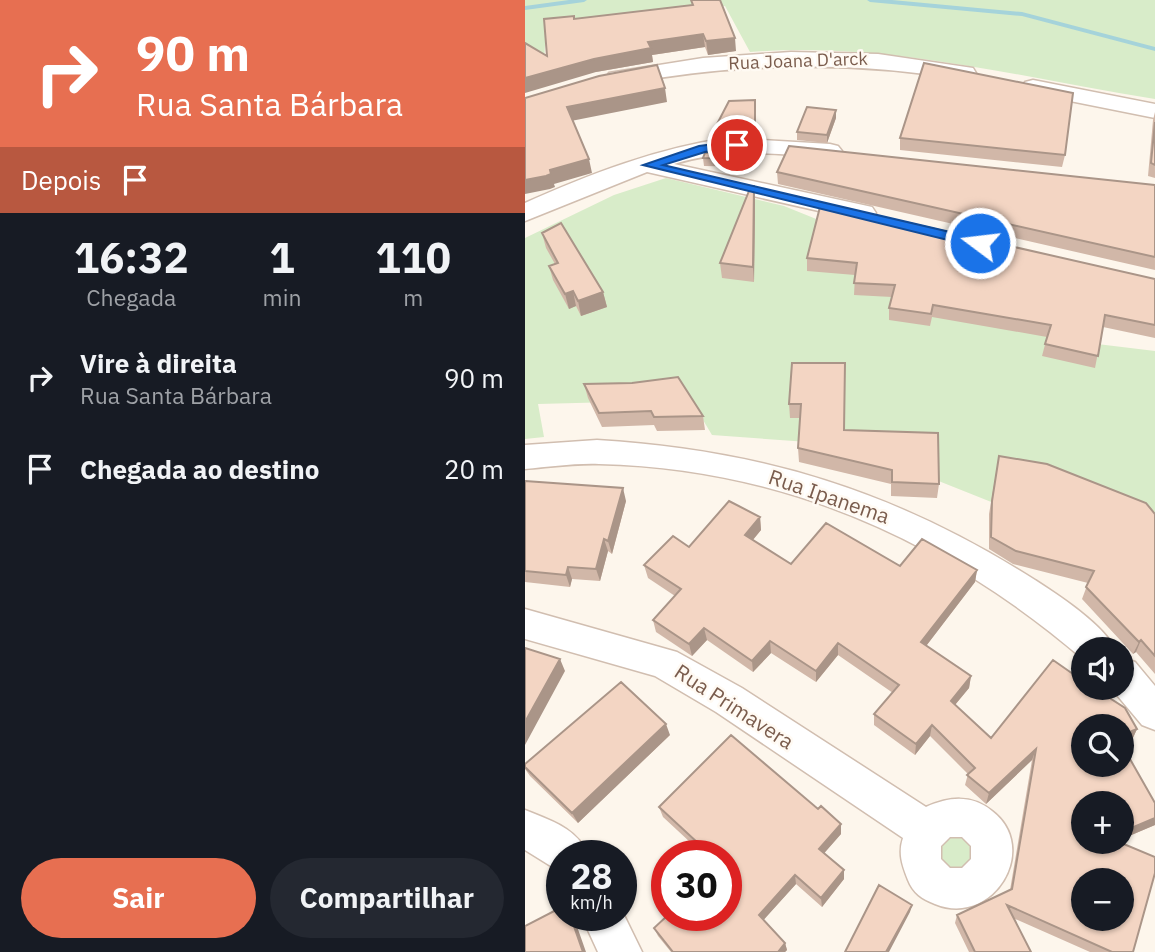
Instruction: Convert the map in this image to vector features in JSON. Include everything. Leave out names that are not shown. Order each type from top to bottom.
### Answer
[{"type":"street","name":"Rua Joana D'arck","points":[[594,82],[683,67],[832,57],[883,60],[985,77]]},
{"type":"street","points":[[1015,83],[1155,111]]},
{"type":"street","points":[[525,213],[649,165],[703,149],[747,144],[855,154]]},
{"type":"street","points":[[649,165],[892,220]]},
{"type":"street","name":"Rua Ipanema","points":[[525,457],[562,452],[666,457],[742,468],[839,497],[889,516],[987,569],[1053,613],[1082,637]]},
{"type":"street","name":"Rua Primavera","points":[[525,624],[664,663],[729,700],[926,830]]},
{"type":"street","points":[[1134,688],[1155,713]]},
{"type":"street","points":[[525,830],[550,840]]},
{"type":"street","points":[[610,931],[621,952]]},
{"type":"green space","points":[[525,0],[1155,0],[1155,99],[903,56],[801,50],[750,52],[725,6],[546,28],[544,63],[525,52]]},
{"type":"green space","points":[[666,178],[784,206],[846,231],[1089,343],[1155,351],[1155,607],[1049,525],[916,472],[822,443],[712,435],[691,400],[538,404],[544,437],[525,439],[525,238],[614,195]]},
{"type":"green space","points":[[946,822],[989,857],[939,880],[930,871]]},
{"type":"building","points":[[691,0],[720,0],[735,38],[706,41],[703,34],[648,42],[651,48],[594,59],[525,78],[525,43],[547,56],[544,19],[574,16],[574,19],[693,5]]},
{"type":"building","points":[[924,63],[1073,93],[1065,155],[900,138]]},
{"type":"building","points":[[657,65],[665,88],[567,107],[589,159],[550,170],[551,174],[546,176],[525,180],[525,98],[599,76]]},
{"type":"building","points":[[755,100],[755,121],[717,124],[729,101]]},
{"type":"building","points":[[807,107],[836,110],[827,135],[797,132]]},
{"type":"building","points":[[1155,122],[1155,165],[1151,163]]},
{"type":"building","points":[[789,146],[1155,185],[1155,257],[777,172]]},
{"type":"building","points":[[755,147],[755,159],[703,158],[705,153]]},
{"type":"building","points":[[751,186],[754,186],[753,267],[720,263]]},
{"type":"building","points":[[821,203],[1155,279],[1155,325],[1105,315],[1098,356],[1045,344],[1051,325],[933,305],[931,314],[889,308],[895,285],[854,283],[857,263],[807,258]]},
{"type":"building","points":[[561,223],[603,292],[578,301],[573,291],[565,294],[549,266],[558,263],[542,233]]},
{"type":"building","points":[[792,363],[845,363],[844,430],[938,433],[939,484],[892,482],[892,470],[798,448],[801,404],[789,404]]},
{"type":"building","points":[[678,377],[703,416],[654,417],[651,411],[599,413],[584,384],[632,383]]},
{"type":"building","points":[[999,456],[1047,464],[1146,503],[1155,514],[1155,656],[1086,587],[1094,571],[1016,551],[991,537],[992,501]]},
{"type":"building","points":[[525,481],[623,488],[608,541],[604,539],[596,569],[568,567],[566,575],[525,571]]},
{"type":"building","points":[[729,501],[760,517],[745,535],[791,564],[826,523],[900,566],[922,539],[977,570],[921,642],[971,676],[951,701],[991,738],[1053,660],[1071,673],[1071,700],[1113,700],[1125,708],[1128,714],[1071,714],[1071,777],[1134,777],[1134,766],[1155,803],[1155,818],[1134,827],[1134,791],[1071,791],[1071,854],[1134,854],[1134,848],[1155,857],[1155,873],[1133,952],[1112,952],[1007,905],[1031,952],[975,952],[957,915],[1012,889],[1036,749],[989,793],[967,775],[975,768],[932,725],[916,744],[874,714],[899,685],[838,643],[816,671],[770,641],[752,661],[704,628],[689,644],[653,620],[681,589],[644,565],[673,536],[689,547]]},
{"type":"building","points":[[525,648],[560,659],[525,722]]},
{"type":"building","points":[[621,682],[666,724],[572,813],[525,764]]},
{"type":"building","points":[[731,735],[818,809],[821,806],[841,824],[819,849],[844,870],[821,898],[795,875],[759,915],[785,943],[778,952],[673,952],[656,931],[742,931],[742,840],[695,840],[659,807]]},
{"type":"building","points":[[879,885],[912,905],[886,952],[845,952]]},
{"type":"building","points":[[546,915],[546,931],[576,931],[583,952],[525,952],[525,926]]},
{"type":"waterway","points":[[525,8],[584,0]]},
{"type":"waterway","points":[[870,0],[1022,14],[1155,49]]},
{"type":"route","points":[[737,145],[703,149],[649,165],[980,243]]}]
